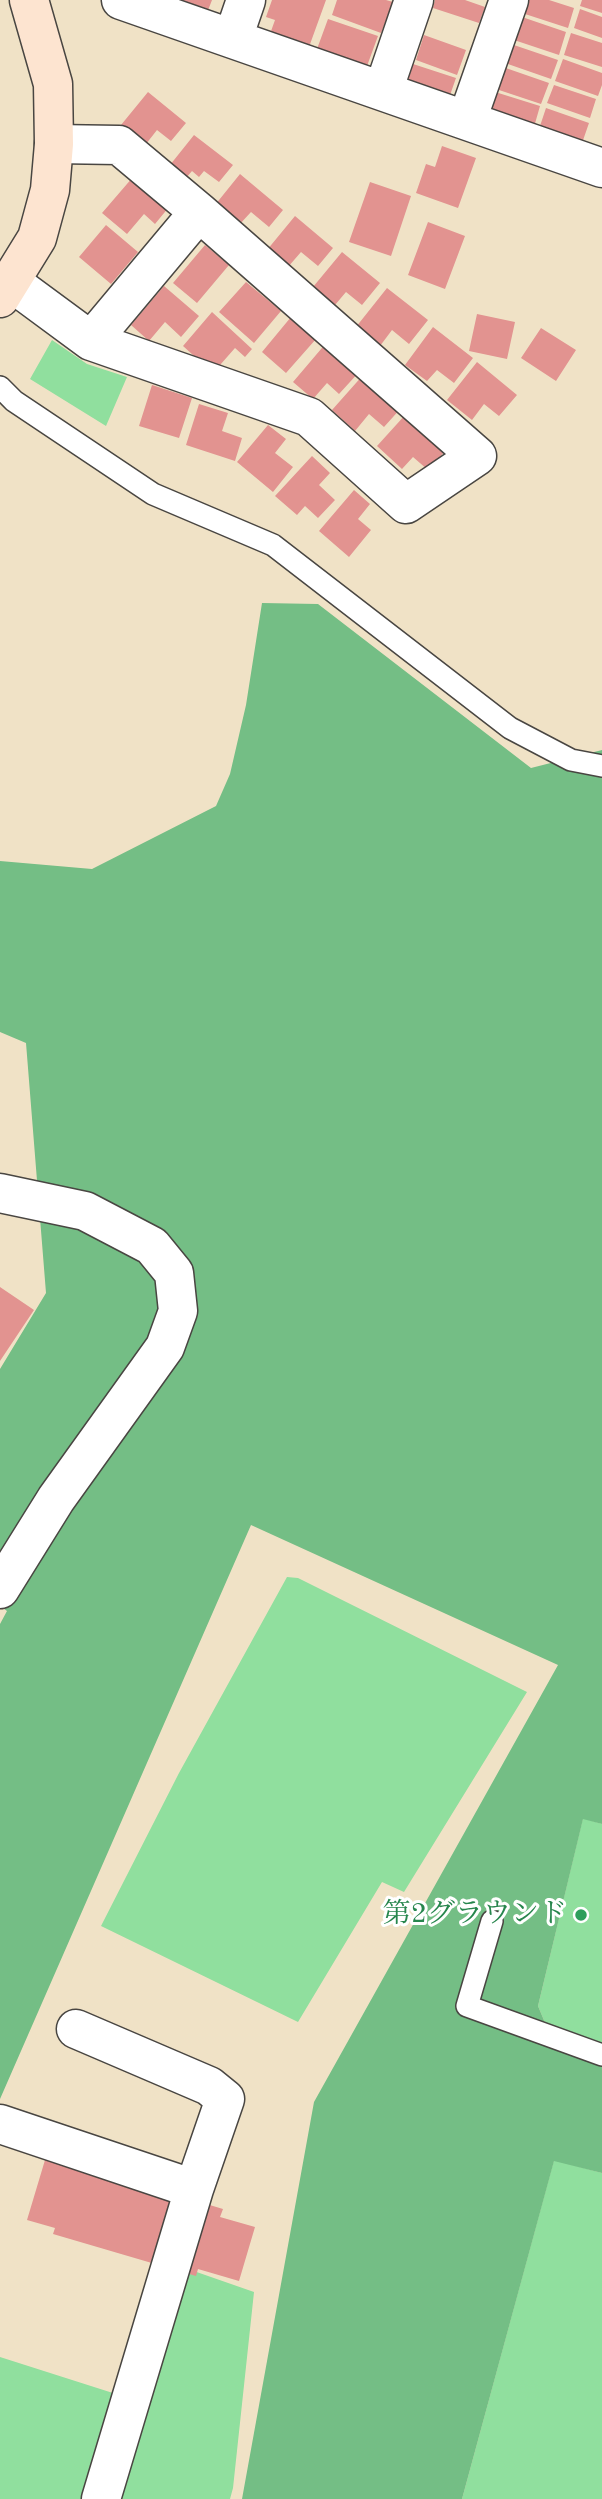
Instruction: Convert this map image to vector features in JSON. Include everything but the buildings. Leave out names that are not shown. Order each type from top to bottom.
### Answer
[{"type":"street","points":[[121,0],[602,168]]},
{"type":"street","points":[[233,38],[246,0]]},
{"type":"street","points":[[383,91],[414,0]]},
{"type":"street","points":[[467,120],[509,0]]},
{"type":"street","points":[[32,1],[53,84],[54,144],[50,190],[37,238],[5,290],[92,341],[309,416],[406,504],[477,456],[119,145],[54,144]]},
{"type":"street","points":[[92,341],[199,212]]},
{"type":"street","points":[[0,1193],[85,1211],[152,1246],[174,1273],[178,1311],[165,1347],[57,1499],[15,1561],[0,1589]]},
{"type":"street","points":[[76,2029],[209,2086],[225,2099],[194,2189],[101,2499]]},
{"type":"street","points":[[0,2124],[194,2189]]},
{"type":"lane","points":[[0,387],[13,401],[153,494],[273,545],[510,728],[571,760],[602,766]]},
{"type":"lane","points":[[492,1922],[467,2006],[602,2055]]},
{"type":"green space","points":[[52,340],[87,364],[127,377],[106,426],[30,379]]},
{"type":"green space","points":[[262,603],[318,604],[531,768],[602,750],[602,1824],[583,1819],[538,2006],[551,2037],[602,2054],[602,2173],[554,2161],[462,2499],[242,2499],[314,2102],[558,1665],[251,1525],[0,2099],[0,1624],[7,1611],[0,1606],[0,1369],[46,1293],[26,1043],[0,1032],[0,861],[92,869],[216,806],[230,774],[246,705]]},
{"type":"green space","points":[[287,1577],[298,1578],[527,1692],[404,1892],[382,1882],[298,2022],[101,1926],[179,1773]]},
{"type":"green space","name":"第2グラウンド","points":[[583,1818],[602,1824],[602,2054],[551,2037],[538,2006]]},
{"type":"green space","points":[[554,2160],[602,2173],[602,2499],[462,2499]]},
{"type":"green space","points":[[188,2269],[254,2292],[230,2499],[121,2499]]},
{"type":"green space","points":[[0,2357],[116,2394],[82,2499],[0,2499]]},
{"type":"place","name":"第2グラウンド","points":[[581,1915]]}]
